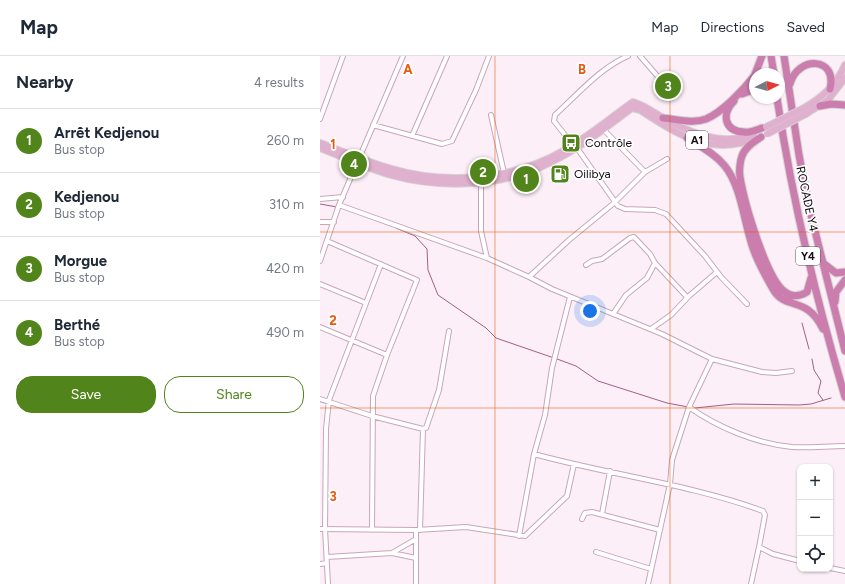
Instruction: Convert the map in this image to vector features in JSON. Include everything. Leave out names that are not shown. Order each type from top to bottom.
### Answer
[{"type":"highway","points":[[757,68],[762,56]]},
{"type":"highway","points":[[771,56],[773,68]]},
{"type":"highway","name":"ROCADE Y4","points":[[784,56],[802,170],[822,261],[845,352]]},
{"type":"highway","points":[[789,90],[795,67],[800,61],[807,57],[824,60],[828,64],[833,78],[830,89]]},
{"type":"highway","points":[[663,118],[690,120],[706,119],[716,113],[745,88],[749,82]]},
{"type":"highway","points":[[749,91],[741,94],[732,103],[727,111],[726,120],[729,126],[737,131],[764,131]]},
{"type":"highway","points":[[775,104],[780,114]]},
{"type":"highway","name":"ROCADE Y4","points":[[778,104],[799,218],[829,345],[845,397]]},
{"type":"highway","points":[[820,106],[832,104],[845,105]]},
{"type":"highway","points":[[764,131],[746,149],[742,156],[739,176],[760,249],[770,272],[785,293],[794,296],[802,295],[807,292],[812,274]]},
{"type":"highway","points":[[687,138],[717,157],[725,165],[732,178],[754,251],[774,291],[781,299],[808,308],[815,315],[829,345]]},
{"type":"highway","points":[[822,261],[836,273],[845,272]]},
{"type":"highway","points":[[841,336],[835,300],[836,292],[845,280]]},
{"type":"main road","name":"A1","points":[[320,143],[390,175],[422,182],[448,184],[481,182],[504,178],[536,169],[603,129],[632,108],[640,110],[687,138],[722,147],[739,145],[816,101],[830,89],[840,77],[845,66]]},
{"type":"main road","name":"A1","points":[[320,148],[393,170],[429,176],[468,178],[504,173],[546,160],[575,146],[633,102],[642,105],[663,118],[705,137],[735,140],[764,131],[806,114],[820,106],[833,95],[845,78]]},
{"type":"street","points":[[320,119],[343,56]]},
{"type":"street","points":[[320,261],[343,197],[403,56]]},
{"type":"street","points":[[412,136],[447,56]]},
{"type":"street","points":[[373,125],[442,144],[452,142],[476,90],[489,56]]},
{"type":"street","points":[[628,56],[612,65],[593,80],[555,115],[554,121],[575,146],[614,203],[621,208],[655,210],[666,214],[706,256],[717,272],[747,304]]},
{"type":"street","points":[[640,56],[660,79]]},
{"type":"street","points":[[491,115],[504,173]]},
{"type":"street","points":[[603,129],[645,172]]},
{"type":"street","points":[[529,277],[569,240],[614,203],[645,172],[667,159]]},
{"type":"street","points":[[481,182],[481,231],[487,258]]},
{"type":"street","points":[[320,199],[343,197]]},
{"type":"street","points":[[340,205],[487,258],[570,297],[651,329],[712,359],[762,372],[783,373],[792,371]]},
{"type":"street","points":[[320,222],[334,222]]},
{"type":"street","points":[[586,265],[592,261],[602,259],[630,238],[634,237],[650,254],[655,263],[687,298]]},
{"type":"street","points":[[327,241],[417,280],[387,355],[373,396],[372,530]]},
{"type":"street","points":[[613,314],[626,295],[647,278],[655,263]]},
{"type":"street","points":[[328,584],[325,529],[326,429],[329,400],[381,264]]},
{"type":"street","points":[[651,329],[674,312],[687,298],[717,272]]},
{"type":"street","points":[[320,284],[366,303]]},
{"type":"street","points":[[519,536],[534,454],[545,415],[552,368],[570,297]]},
{"type":"street","points":[[320,327],[387,355]]},
{"type":"street","points":[[416,584],[416,539],[418,530],[423,429],[426,428],[428,424],[438,390],[449,331]]},
{"type":"street","points":[[648,584],[670,484],[672,460],[689,407],[712,359]]},
{"type":"street","points":[[320,399],[329,400],[372,416],[423,429]]},
{"type":"street","points":[[689,407],[731,430],[763,441],[792,447],[845,446]]},
{"type":"street","points":[[534,454],[670,484],[763,511],[765,515],[751,584]]},
{"type":"street","points":[[320,529],[418,530],[466,527],[519,536],[529,534],[567,496],[574,464]]},
{"type":"street","points":[[602,514],[610,471]]},
{"type":"street","points":[[582,519],[587,511],[660,530]]},
{"type":"street","points":[[392,553],[416,539]]},
{"type":"street","points":[[759,547],[773,554],[797,560]]},
{"type":"street","points":[[596,552],[651,569]]},
{"type":"street","points":[[327,557],[392,553],[416,558]]},
{"type":"street","points":[[320,564],[327,563]]},
{"type":"street","points":[[833,569],[845,571]]},
{"type":"waterway","points":[[320,204],[337,207]]},
{"type":"waterway","points":[[396,228],[415,236],[427,249],[428,270],[438,295],[486,328],[496,338],[554,358]]},
{"type":"waterway","points":[[802,323],[809,349]]},
{"type":"waterway","points":[[557,359],[576,366],[598,381],[667,403],[688,407]]},
{"type":"waterway","points":[[812,359],[814,370],[821,381],[818,393],[823,400]]},
{"type":"waterway","points":[[695,408],[734,404],[799,405],[811,404],[831,398]]},
{"type":"place","name":"Morgue","points":[[668,86]]},
{"type":"place","name":"Contrôle","points":[[571,143]]},
{"type":"place","name":"Berthé","points":[[354,164]]},
{"type":"place","name":"Kedjenou","points":[[483,172]]},
{"type":"place","name":"Oilibya","points":[[560,174]]},
{"type":"place","name":"Arrêt Kedjenou","points":[[526,179]]}]
